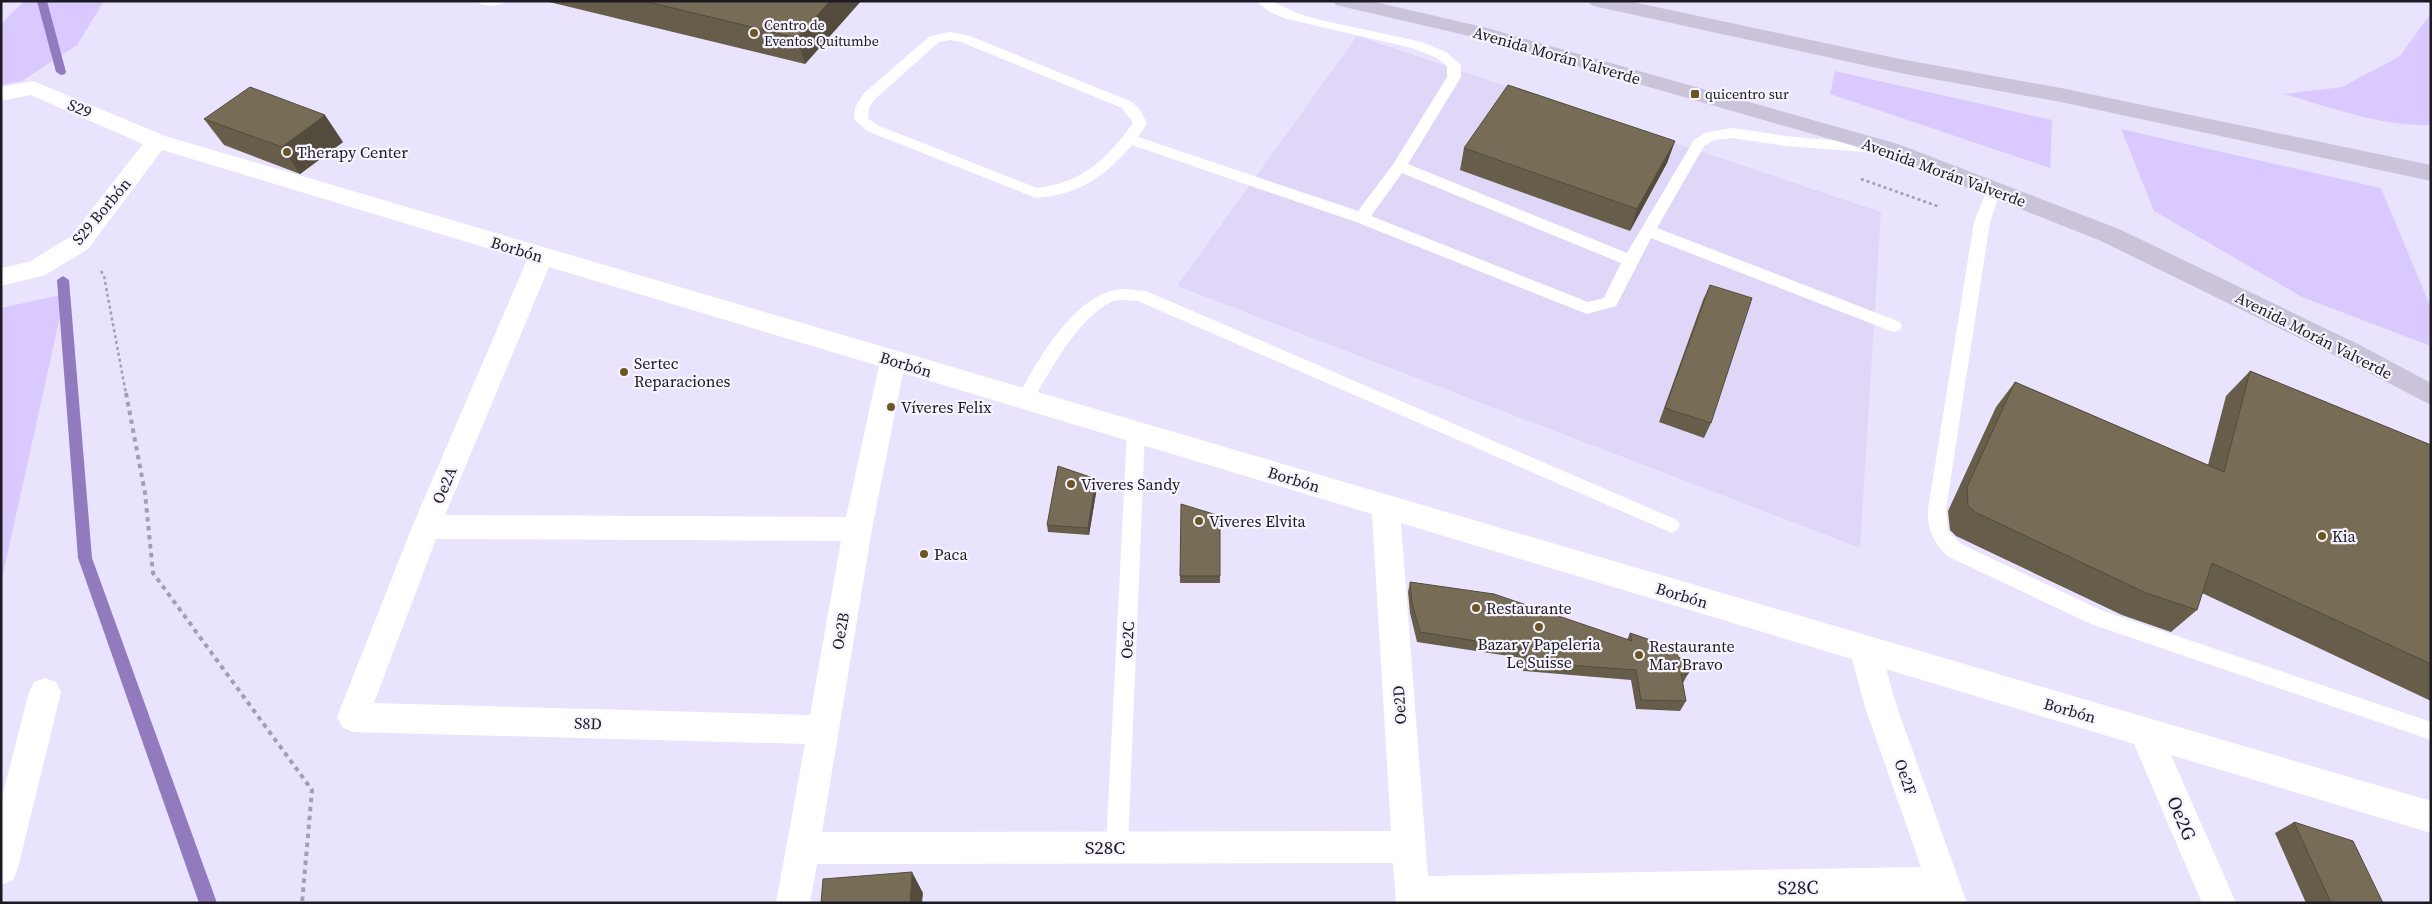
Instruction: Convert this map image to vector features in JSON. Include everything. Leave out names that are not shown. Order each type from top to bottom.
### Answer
[{"type":"main road","name":"Avenida Morán Valverde","points":[[1343,1],[1486,34],[1890,149],[2110,235],[2351,352],[2431,395]]},
{"type":"main road","points":[[1598,1],[1900,66],[2062,95],[2431,172]]},
{"type":"street","name":"S29","points":[[1,94],[33,88],[157,141]]},
{"type":"street","name":"S29 Borbón","points":[[1,277],[36,269],[79,243],[157,141]]},
{"type":"street","name":"Borbón","points":[[157,141],[2431,817]]},
{"type":"street","name":"Oe2A","points":[[353,717],[426,527],[541,256]]},
{"type":"street","name":"Oe2B","points":[[793,903],[858,529],[893,360]]},
{"type":"street","name":"Oe2D","points":[[1386,506],[1412,898]]},
{"type":"street","points":[[426,527],[858,529]]},
{"type":"street","name":"Oe2F","points":[[1865,649],[1881,707],[1947,894]]},
{"type":"street","points":[[1,868],[45,692]]},
{"type":"street","name":"S8D","points":[[353,717],[822,730]]},
{"type":"street","name":"Oe2G","points":[[2146,732],[2219,903]]},
{"type":"street","name":"S28C","points":[[802,848],[1408,848]]},
{"type":"street","name":"S28C","points":[[1412,898],[1947,894]]},
{"type":"lane","points":[[482,1],[501,1]]},
{"type":"lane","points":[[1262,1],[1270,8],[1303,19],[1400,40],[1434,51],[1454,65],[1454,77],[1399,166],[1361,218]]},
{"type":"lane","points":[[950,36],[965,39],[1127,105],[1136,114],[1140,123],[1130,139],[1088,178],[1066,189],[1036,193],[872,128],[861,119],[862,108],[868,98],[935,39],[950,36]]},
{"type":"lane","points":[[1130,139],[1361,218],[1587,308],[1610,302],[1630,261],[1699,143],[1710,136],[1732,133],[1786,141],[1890,149]]},
{"type":"lane","points":[[1399,166],[1630,261]]},
{"type":"lane","points":[[1994,190],[1982,222],[1937,509],[1935,528],[1941,538],[1954,550],[2098,618],[2431,731]]},
{"type":"lane","points":[[1648,230],[1894,326]]},
{"type":"lane","points":[[1025,400],[1046,363],[1078,323],[1096,305],[1108,297],[1124,294],[1140,296],[1671,525]]},
{"type":"lane","name":"Oe2C","points":[[1117,847],[1136,432]]},
{"type":"path","points":[[1852,176],[1982,222]]},
{"type":"path","points":[[79,243],[104,276],[145,493],[153,573],[312,790],[302,903]]},
{"type":"shaded area","points":[[24,1],[104,1],[77,45],[22,81],[1,85],[1,24]]},
{"type":"shaded area","points":[[2431,13],[2431,125],[2393,123],[2337,110],[2283,94],[2342,87],[2400,56]]},
{"type":"shaded area","points":[[1357,36],[1881,212],[1860,548],[1177,286]]},
{"type":"shaded area","points":[[1835,71],[2052,120],[2050,168],[1830,94]]},
{"type":"shaded area","points":[[2121,129],[2381,188],[2431,308],[2431,346],[2302,297],[2154,211]]},
{"type":"shaded area","points":[[65,294],[1,583],[1,308]]},
{"type":"building","points":[[644,1],[830,1],[797,38]]},
{"type":"building","points":[[1508,85],[1675,141],[1637,209],[1464,148]]},
{"type":"building","points":[[250,87],[325,115],[282,147],[204,119]]},
{"type":"building","points":[[1710,285],[1752,298],[1711,423],[1665,408]]},
{"type":"building","points":[[2250,371],[2431,445],[2431,664],[2212,563],[2197,610],[2146,593],[1975,512],[1968,506],[1967,487],[2015,382],[2224,472]]},
{"type":"building","points":[[1058,466],[1096,479],[1088,528],[1047,525]]},
{"type":"building","points":[[1181,504],[1220,516],[1220,576],[1180,576]]},
{"type":"building","points":[[1410,582],[1494,594],[1632,641],[1630,633],[1677,649],[1678,657],[1691,662],[1688,674],[1681,674],[1686,701],[1641,700],[1636,670],[1527,662],[1526,649],[1420,632],[1412,603]]},
{"type":"building","points":[[2294,822],[2353,841],[2383,903],[2331,903]]},
{"type":"building","points":[[912,872],[910,903],[821,903],[823,879]]},
{"type":"waterway","points":[[42,1],[61,72]]},
{"type":"waterway","points":[[63,280],[85,558],[208,903]]},
{"type":"place","name":"Centro de Eventos Quitumbe","points":[[754,33]]},
{"type":"place","name":"quicentro sur","points":[[1695,94]]},
{"type":"place","name":"Therapy Center","points":[[287,152]]},
{"type":"place","name":"Sertec Reparaciones","points":[[624,372]]},
{"type":"place","name":"Víveres Felix","points":[[891,407]]},
{"type":"place","name":"Viveres Sandy","points":[[1071,484]]},
{"type":"place","name":"Viveres Elvita","points":[[1199,521]]},
{"type":"place","name":"Kia","points":[[2322,536]]},
{"type":"place","name":"Paca","points":[[924,554]]},
{"type":"place","name":"Restaurante","points":[[1476,608]]},
{"type":"place","name":"Bazar y Papeleria Le Suisse","points":[[1539,627]]},
{"type":"place","name":"Restaurante Mar Bravo","points":[[1639,655]]}]
